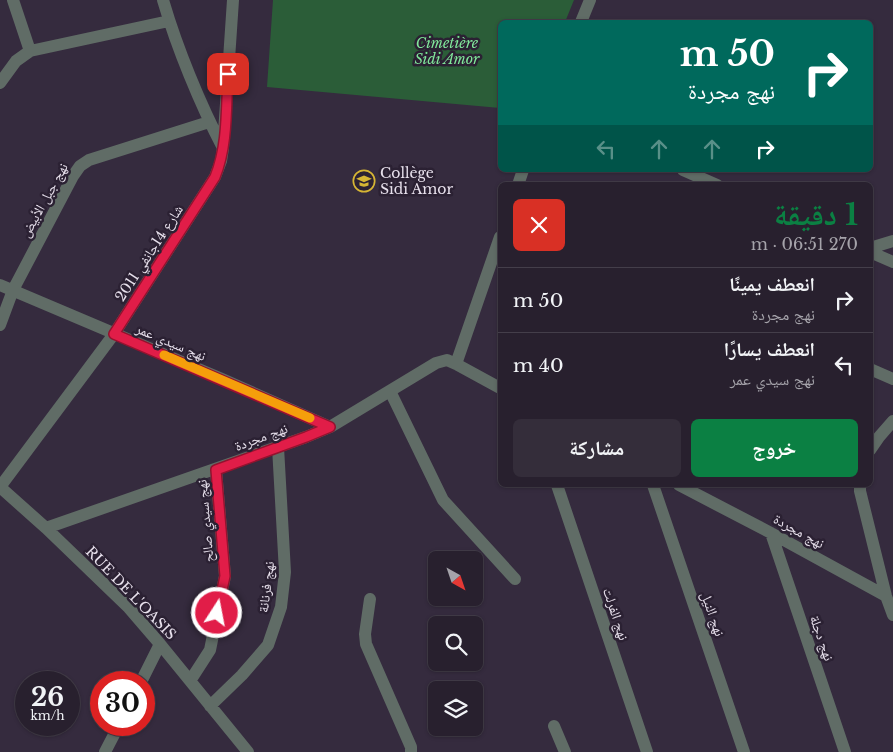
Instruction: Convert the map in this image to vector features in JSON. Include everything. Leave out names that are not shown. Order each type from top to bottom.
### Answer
[{"type":"street","points":[[13,0],[30,51]]},
{"type":"street","points":[[163,0],[169,21],[209,122],[223,148]]},
{"type":"street","name":"شارع 14جانفي 2011","points":[[0,487],[114,334],[215,177],[222,161],[233,0]]},
{"type":"street","points":[[582,20],[590,0]]},
{"type":"street","points":[[0,83],[16,61],[30,51],[169,21]]},
{"type":"street","name":"نهج جبل الأبيض","points":[[0,325],[13,290],[80,166],[89,160],[209,122]]},
{"type":"street","points":[[688,172],[710,182]]},
{"type":"street","points":[[873,247],[893,240]]},
{"type":"street","points":[[498,243],[456,364],[498,385]]},
{"type":"street","points":[[873,253],[893,262]]},
{"type":"street","name":"نهج سيدي عمر","points":[[0,285],[330,427]]},
{"type":"street","name":"نهج مجردة","points":[[46,528],[278,448],[330,427],[436,363],[447,360],[456,364]]},
{"type":"street","points":[[873,370],[893,379]]},
{"type":"street","points":[[390,391],[444,500],[515,579]]},
{"type":"street","points":[[873,445],[893,420]]},
{"type":"street","name":"نهج فرنانة","points":[[210,706],[242,675],[268,645],[281,607],[285,572],[278,448]]},
{"type":"street","name":"نهج سيدي صالح","points":[[190,681],[210,650],[225,576],[216,470]]},
{"type":"street","name":"RUE DE L'OASIS","points":[[0,487],[46,528],[129,608],[248,752]]},
{"type":"street","name":"نهج الفرلت","points":[[558,487],[646,752]]},
{"type":"street","name":"نهج النيل","points":[[654,487],[744,752]]},
{"type":"street","name":"نهج مجردة","points":[[682,487],[886,596]]},
{"type":"street","points":[[860,487],[886,596],[893,615]]},
{"type":"street","name":"نهج دجلة","points":[[771,533],[845,752]]},
{"type":"street","points":[[370,599],[365,634],[366,644],[411,747],[411,752]]},
{"type":"street","points":[[146,671],[160,644]]},
{"type":"street","points":[[554,726],[565,752]]},
{"type":"street","points":[[105,752],[113,736]]},
{"type":"green space","name":"Cimetière Sidi Amor","points":[[273,0],[574,0],[566,20],[498,20],[498,108],[267,87]]},
{"type":"slow traffic","points":[[164,355],[310,418]]},
{"type":"place","name":"Collège Sidi Amor","points":[[364,181]]},
{"type":"route","points":[[217,613],[225,576],[216,470],[330,427],[114,334],[215,177],[222,161],[228,74]]}]
